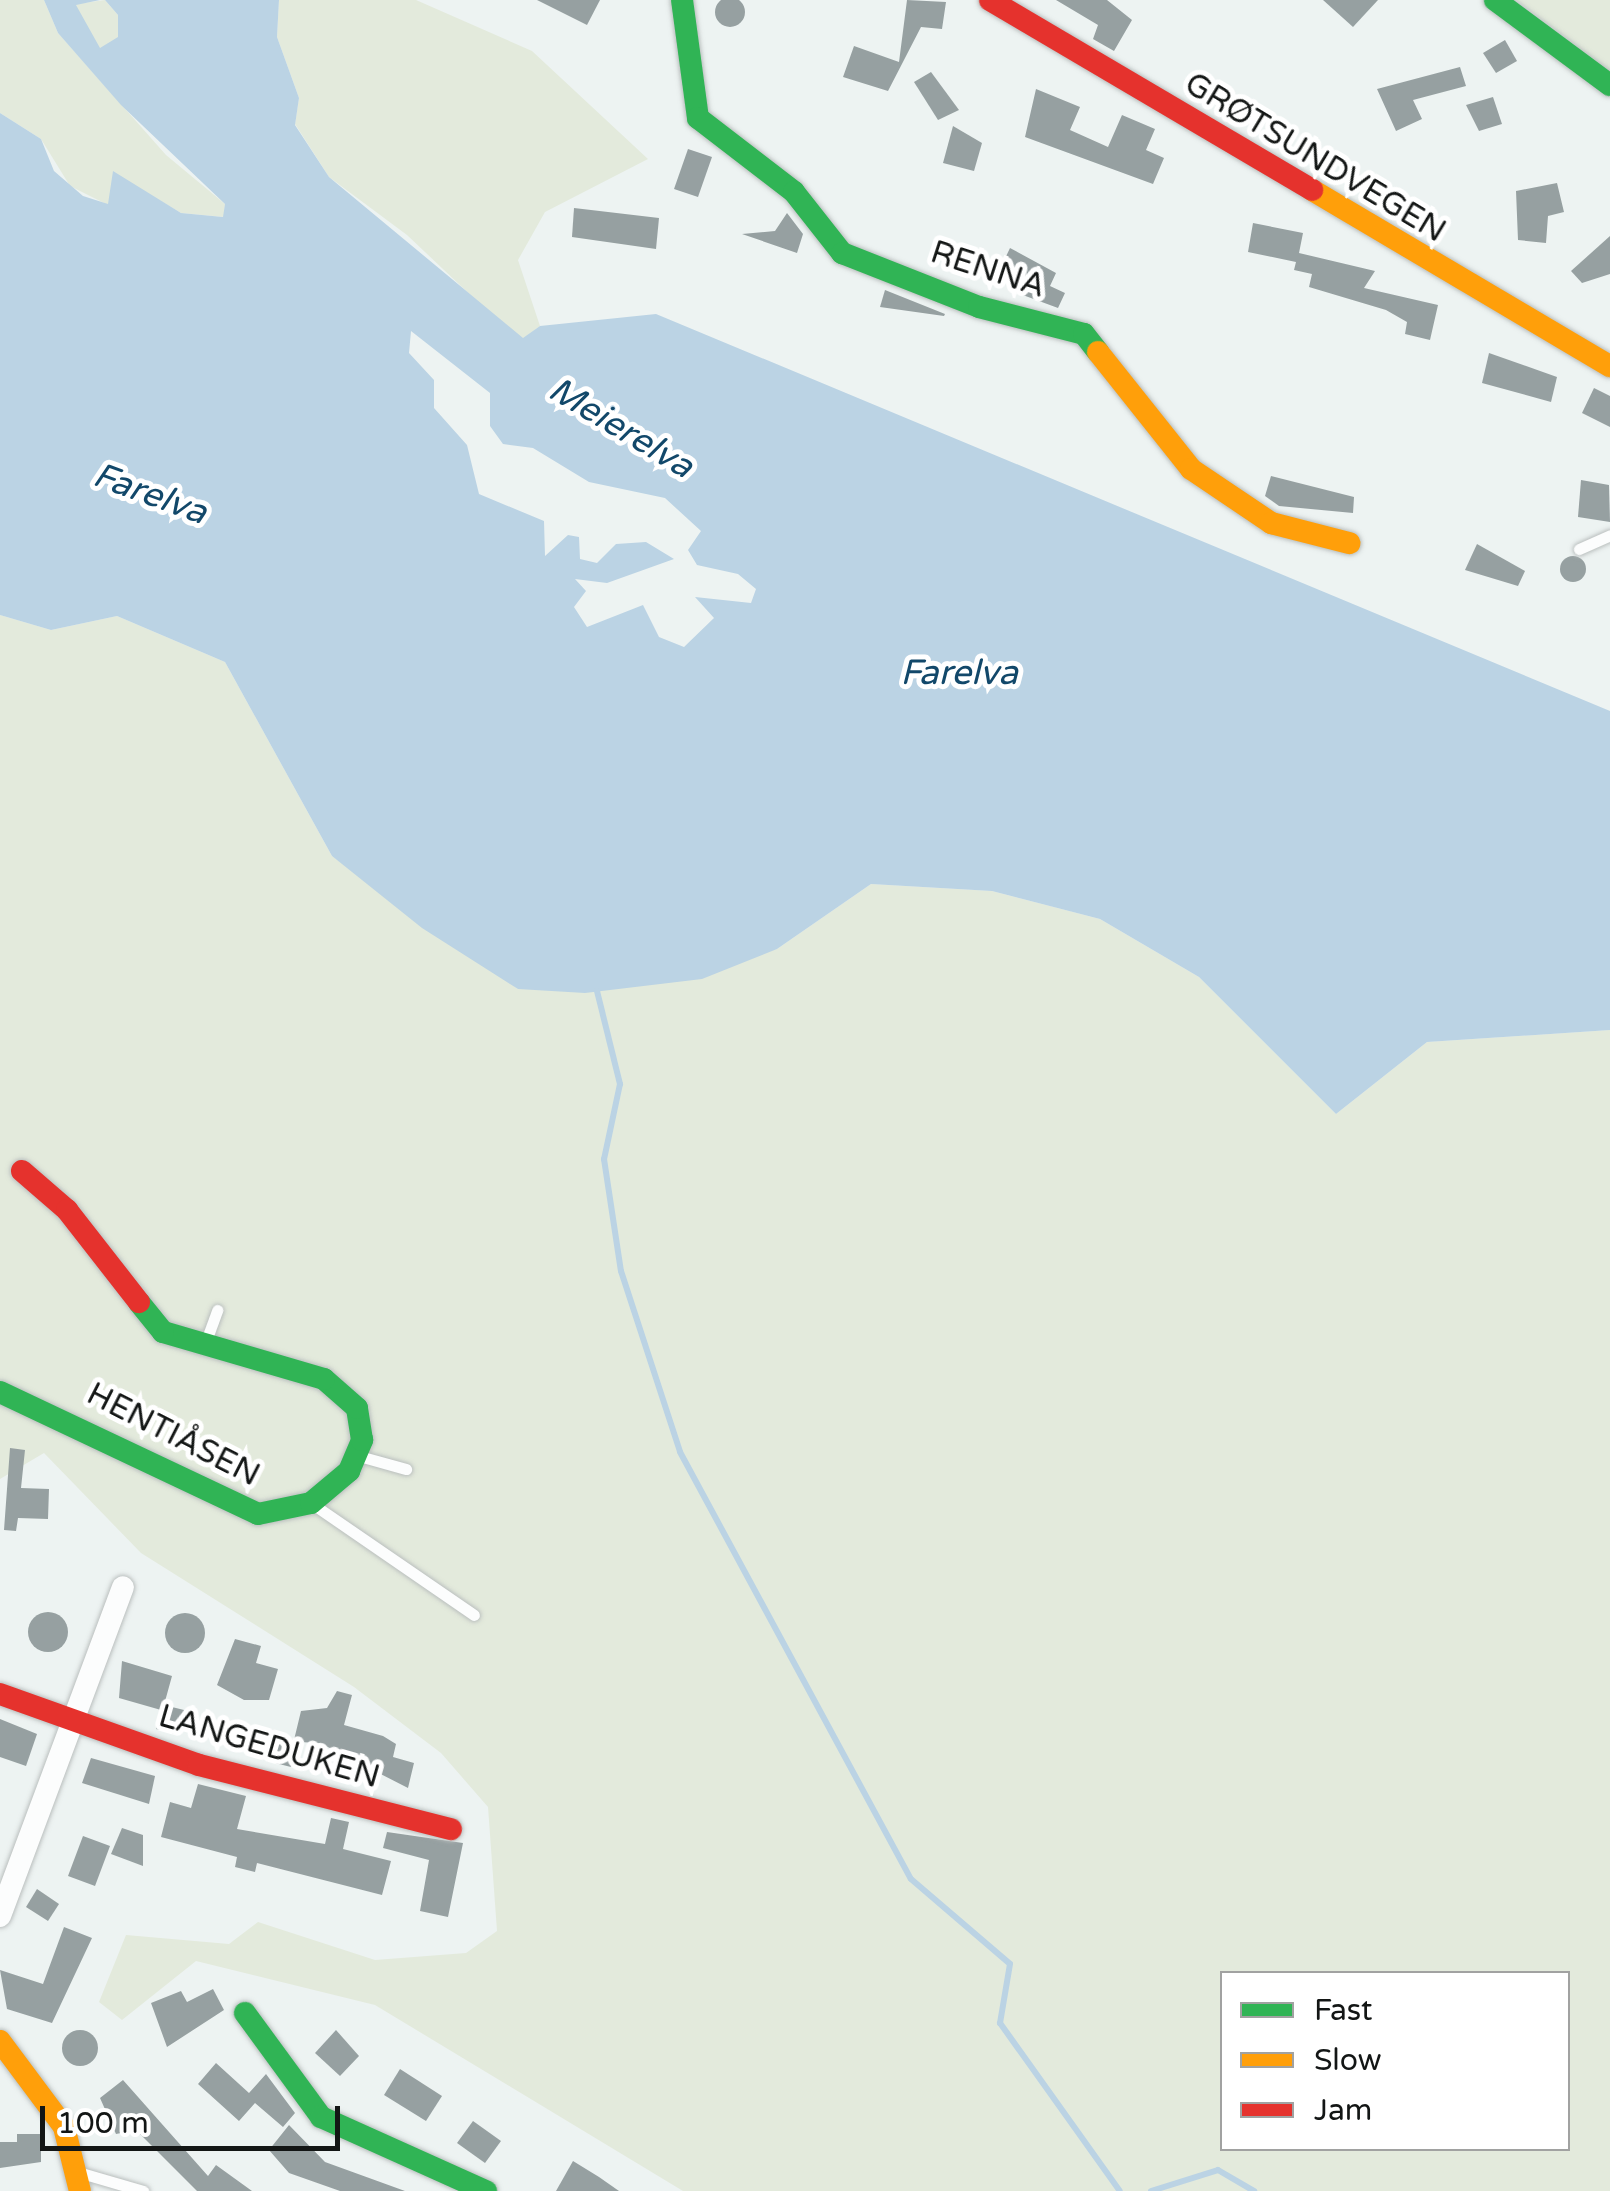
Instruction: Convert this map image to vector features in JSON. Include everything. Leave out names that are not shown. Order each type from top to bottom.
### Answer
[{"type":"street","name":"RENNA","points":[[682,0],[698,118],[794,192],[842,253],[979,307],[1084,334],[1191,469],[1272,523],[1350,543]]},
{"type":"street","name":"GRØTSUNDVEGEN","points":[[990,0],[1610,366]]},
{"type":"street","points":[[1494,0],[1610,85]]},
{"type":"street","points":[[22,1171],[67,1210],[142,1314],[202,1350],[302,1370],[344,1391],[360,1420],[359,1456],[311,1503]]},
{"type":"street","name":"HENTIÅSEN","points":[[0,1392],[73,1420],[237,1509],[276,1516],[311,1503]]},
{"type":"street","points":[[0,1916],[124,1587]]},
{"type":"street","name":"LANGEDUKEN","points":[[0,1694],[199,1766],[452,1828]]},
{"type":"street","points":[[245,2013],[321,2117],[486,2191]]},
{"type":"street","points":[[0,2042],[50,2103],[79,2182]]},
{"type":"lane","points":[[1579,548],[1610,536]]},
{"type":"lane","points":[[202,1350],[218,1310]]},
{"type":"lane","points":[[359,1456],[406,1469]]},
{"type":"lane","points":[[311,1503],[474,1615]]},
{"type":"lane","points":[[79,2182],[143,2191]]},
{"type":"shaded area","points":[[0,0],[44,0],[58,33],[166,155],[225,204],[224,217],[181,213],[119,176],[108,205],[70,186],[41,139],[0,113]]},
{"type":"shaded area","points":[[105,0],[118,15],[118,38],[100,49],[77,20],[76,4]]},
{"type":"shaded area","points":[[279,0],[416,0],[532,51],[648,159],[545,212],[518,260],[540,326],[523,339],[499,322],[407,235],[329,177],[295,124],[299,98],[277,37]]},
{"type":"shaded area","points":[[1516,0],[1610,0],[1610,71]]},
{"type":"shaded area","points":[[0,615],[51,630],[117,616],[225,662],[332,856],[518,989],[620,987],[777,949],[871,884],[992,891],[1100,919],[1199,977],[1336,1114],[1427,1042],[1610,1030],[1610,2191],[683,2191],[375,2005],[196,1961],[122,2020],[99,2002],[126,1935],[229,1944],[258,1922],[375,1960],[466,1953],[497,1931],[488,1807],[441,1753],[354,1687],[141,1553],[44,1453],[0,1479]]},
{"type":"water","name":"Farelva","points":[[44,0],[100,0],[76,5],[100,48],[118,37],[118,15],[105,0],[279,0],[277,37],[299,98],[295,125],[329,177],[523,338],[540,326],[656,314],[1610,711],[1610,1030],[1427,1042],[1336,1114],[1199,977],[1100,919],[992,891],[871,884],[777,949],[702,979],[585,993],[518,989],[422,928],[332,856],[225,662],[117,616],[51,630],[0,615],[0,113],[41,139],[54,171],[83,196],[108,204],[113,171],[181,213],[223,217],[225,204],[121,105],[58,33]],"holes":[[[411,331],[490,393],[490,426],[503,444],[533,448],[589,482],[665,498],[701,531],[688,550],[697,565],[738,574],[756,589],[751,603],[695,597],[714,618],[684,647],[659,637],[643,605],[587,627],[574,607],[586,591],[575,579],[607,583],[674,559],[646,542],[616,544],[597,563],[580,559],[579,537],[568,535],[545,556],[544,521],[479,494],[467,445],[434,408],[434,380],[409,353]]]},
{"type":"building","points":[[722,-1],[738,-1],[744,6],[744,18],[736,26],[724,26],[716,18],[716,6]]},
{"type":"building","points":[[537,0],[600,0],[587,25]]},
{"type":"building","points":[[907,0],[946,2],[942,29],[921,27],[888,91],[843,77],[854,46],[899,62]]},
{"type":"building","points":[[1056,0],[1107,0],[1132,20],[1114,51],[1093,39],[1098,25]]},
{"type":"building","points":[[1323,0],[1378,0],[1353,27]]},
{"type":"building","points":[[1505,40],[1517,61],[1496,73],[1483,53]]},
{"type":"building","points":[[1460,67],[1466,86],[1413,100],[1422,119],[1396,131],[1377,89]]},
{"type":"building","points":[[931,72],[959,110],[938,120],[914,82]]},
{"type":"building","points":[[1036,89],[1080,107],[1070,130],[1108,147],[1122,115],[1155,129],[1146,150],[1164,158],[1153,184],[1025,137]]},
{"type":"building","points":[[1493,97],[1502,124],[1479,131],[1466,105]]},
{"type":"building","points":[[953,126],[982,143],[974,171],[943,163]]},
{"type":"building","points":[[688,149],[712,157],[698,197],[674,189]]},
{"type":"building","points":[[1557,183],[1564,212],[1548,216],[1546,243],[1518,240],[1516,191]]},
{"type":"building","points":[[574,208],[659,218],[656,249],[572,237]]},
{"type":"building","points":[[787,213],[803,234],[797,253],[742,234],[775,231]]},
{"type":"building","points":[[1253,223],[1303,233],[1299,253],[1375,271],[1364,288],[1438,305],[1430,340],[1405,334],[1407,322],[1386,310],[1309,287],[1312,274],[1294,270],[1296,262],[1248,252]]},
{"type":"building","points":[[1610,236],[1610,274],[1582,283],[1571,271]]},
{"type":"building","points":[[1010,248],[1056,273],[1050,286],[1065,293],[1058,308],[1012,291],[1019,275],[1001,267]]},
{"type":"building","points":[[885,290],[945,314],[880,307]]},
{"type":"building","points":[[1489,353],[1557,377],[1551,402],[1482,383]]},
{"type":"building","points":[[1594,388],[1610,396],[1610,427],[1582,413]]},
{"type":"building","points":[[1271,476],[1354,497],[1353,513],[1279,506],[1265,496]]},
{"type":"building","points":[[1581,480],[1609,485],[1610,522],[1578,517]]},
{"type":"building","points":[[1477,544],[1525,571],[1518,586],[1465,570]]},
{"type":"building","points":[[1573,556],[1582,560],[1586,569],[1582,578],[1573,582],[1564,578],[1560,569],[1564,560]]},
{"type":"building","points":[[10,1448],[25,1450],[21,1488],[49,1489],[48,1519],[18,1518],[16,1531],[4,1530]]},
{"type":"building","points":[[48,1612],[62,1618],[68,1632],[62,1646],[48,1652],[34,1646],[28,1632],[34,1618]]},
{"type":"building","points":[[185,1613],[199,1619],[205,1633],[199,1647],[185,1653],[171,1647],[165,1633],[171,1619]]},
{"type":"building","points":[[235,1639],[261,1646],[256,1663],[278,1669],[269,1700],[244,1700],[217,1685]]},
{"type":"building","points":[[122,1661],[172,1676],[164,1705],[184,1710],[178,1735],[156,1729],[161,1710],[119,1698]]},
{"type":"building","points":[[337,1691],[352,1695],[344,1725],[383,1736],[396,1744],[393,1757],[414,1763],[408,1788],[320,1743],[298,1742],[291,1767],[267,1761],[274,1735],[294,1740],[301,1711],[327,1708]]},
{"type":"building","points":[[0,1719],[37,1734],[26,1766],[0,1757]]},
{"type":"building","points":[[91,1758],[155,1776],[149,1804],[82,1783]]},
{"type":"building","points":[[198,1784],[246,1796],[237,1829],[325,1844],[331,1818],[349,1822],[343,1849],[391,1861],[382,1895],[257,1863],[255,1872],[235,1867],[237,1857],[161,1837],[170,1802],[191,1808]]},
{"type":"building","points":[[122,1828],[143,1835],[143,1866],[111,1854]]},
{"type":"building","points":[[387,1832],[463,1843],[448,1917],[420,1911],[429,1860],[383,1848]]},
{"type":"building","points":[[83,1836],[110,1846],[95,1886],[68,1876]]},
{"type":"building","points":[[37,1889],[59,1904],[48,1921],[26,1907]]},
{"type":"building","points":[[64,1927],[92,1938],[52,2023],[7,2009],[0,1970],[43,1984]]},
{"type":"building","points":[[213,1989],[224,2010],[167,2047],[151,2003],[181,1991],[187,2002]]},
{"type":"building","points":[[80,2030],[93,2035],[98,2048],[93,2061],[80,2066],[67,2061],[62,2048],[67,2035]]},
{"type":"building","points":[[336,2030],[359,2056],[340,2076],[315,2053]]},
{"type":"building","points":[[216,2063],[249,2093],[266,2074],[295,2113],[283,2127],[255,2103],[239,2121],[198,2084]]},
{"type":"building","points":[[400,2069],[442,2096],[426,2121],[384,2095]]},
{"type":"building","points":[[123,2080],[208,2176],[216,2165],[252,2191],[197,2191],[136,2130],[116,2134],[100,2098]]},
{"type":"building","points":[[473,2121],[501,2141],[485,2163],[457,2143]]},
{"type":"building","points":[[289,2125],[325,2162],[405,2191],[340,2191],[289,2173],[269,2150]]},
{"type":"building","points":[[17,2134],[41,2134],[41,2162],[0,2168],[0,2142],[17,2142]]},
{"type":"building","points":[[573,2161],[599,2177],[619,2191],[556,2191]]},
{"type":"waterway","points":[[597,991],[620,1084],[604,1159],[621,1271],[680,1452],[911,1879],[1010,1964],[1000,2023],[1120,2191]]},
{"type":"waterway","points":[[1151,2191],[1218,2170],[1254,2191]]},
{"type":"traffic: fast","points":[[682,0],[698,118],[794,192],[842,253],[979,307],[1084,334],[1098,352]]},
{"type":"traffic: fast","points":[[1495,0],[1610,85]]},
{"type":"traffic: fast","points":[[0,1392],[258,1514],[311,1503],[349,1471],[362,1440],[357,1408],[324,1379],[163,1332],[139,1302]]},
{"type":"traffic: fast","points":[[245,2013],[321,2117],[486,2191]]},
{"type":"traffic: slow","points":[[1312,190],[1610,366]]},
{"type":"traffic: slow","points":[[1098,352],[1191,469],[1271,523],[1349,543]]},
{"type":"traffic: slow","points":[[0,2041],[64,2127],[80,2191]]},
{"type":"traffic: jam","points":[[990,0],[1312,190]]},
{"type":"traffic: jam","points":[[22,1171],[67,1210],[139,1302]]},
{"type":"traffic: jam","points":[[0,1694],[199,1765],[451,1829]]},
{"type":"water label","name":"Meierelva","points":[[621,428]]}]
